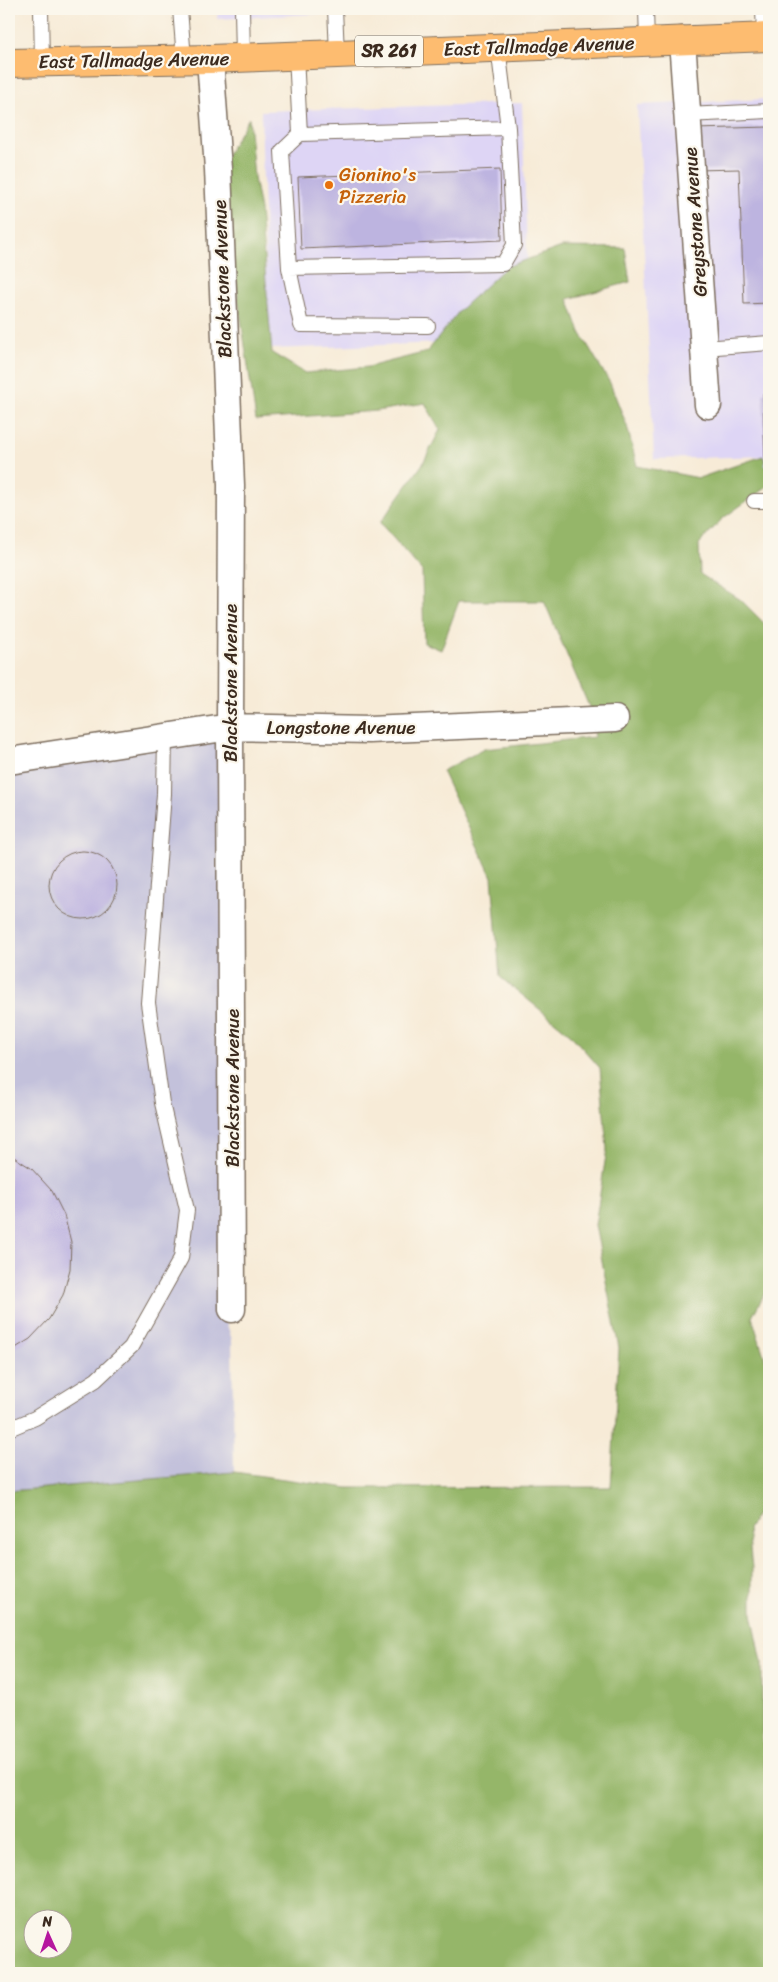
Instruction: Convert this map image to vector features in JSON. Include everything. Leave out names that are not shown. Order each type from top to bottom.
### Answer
[{"type":"main road","name":"East Tallmadge Avenue","points":[[9,63],[197,59],[767,37]]},
{"type":"street","name":"Greystone Avenue","points":[[682,40],[708,404]]},
{"type":"street","name":"Blackstone Avenue","points":[[197,59],[218,169],[231,485],[232,1309]]},
{"type":"street","name":"Longstone Avenue","points":[[9,761],[230,727],[369,730],[615,719]]},
{"type":"lane","points":[[41,9],[42,62]]},
{"type":"lane","points":[[180,9],[197,59]]},
{"type":"lane","points":[[242,9],[243,57]]},
{"type":"lane","points":[[335,9],[336,53]]},
{"type":"lane","points":[[646,9],[647,42]]},
{"type":"lane","points":[[764,9],[767,37]]},
{"type":"lane","points":[[289,268],[503,264],[514,245],[508,128],[498,47]]},
{"type":"lane","points":[[296,55],[300,134]]},
{"type":"lane","points":[[687,115],[769,111]]},
{"type":"lane","points":[[428,326],[302,325],[289,268],[282,151],[300,134],[508,128]]},
{"type":"lane","points":[[704,348],[769,343]]},
{"type":"lane","points":[[754,501],[769,501]]},
{"type":"lane","points":[[9,1429],[35,1418],[96,1380],[131,1347],[181,1258],[187,1210],[162,1104],[148,1003],[164,794],[166,736]]},
{"type":"shaded area","points":[[218,9],[421,9],[217,19]]},
{"type":"shaded area","points":[[769,99],[769,456],[654,459],[637,105]]},
{"type":"shaded area","points":[[522,103],[530,340],[268,349],[261,111]]},
{"type":"shaded area","points":[[225,735],[224,1315],[232,1340],[234,1472],[9,1491],[9,767]]},
{"type":"green space","points":[[249,118],[254,178],[260,210],[272,353],[305,373],[368,367],[427,352],[460,310],[506,267],[562,247],[625,248],[630,282],[568,299],[580,332],[610,383],[627,426],[637,466],[699,478],[763,456],[769,473],[769,485],[722,519],[699,544],[700,574],[741,600],[769,628],[769,1285],[752,1317],[765,1359],[769,1362],[769,1495],[748,1529],[752,1568],[752,1614],[762,1662],[762,1737],[769,1807],[769,1973],[9,1973],[9,1491],[234,1472],[348,1488],[611,1487],[619,1348],[595,1225],[607,1149],[600,1068],[570,1034],[500,977],[492,877],[442,771],[484,749],[595,737],[590,709],[544,601],[459,601],[441,650],[424,643],[422,571],[380,523],[422,465],[440,430],[425,403],[377,411],[256,420],[233,265],[221,164]]},
{"type":"building","points":[[769,127],[769,303],[744,304],[739,169],[696,170],[695,129]]},
{"type":"building","points":[[500,169],[502,240],[301,249],[298,177]]},
{"type":"building","points":[[769,392],[769,466],[765,466],[763,393]]},
{"type":"building","points":[[83,851],[96,853],[107,861],[115,872],[117,885],[115,898],[107,909],[96,917],[83,919],[70,917],[59,909],[51,898],[49,885],[51,872],[59,861],[70,853]]},
{"type":"building","points":[[9,1154],[31,1168],[52,1191],[64,1215],[71,1242],[70,1269],[63,1295],[49,1319],[30,1339],[9,1352]]},
{"type":"place","name":"Gionino's Pizzeria","points":[[329,185]]}]
